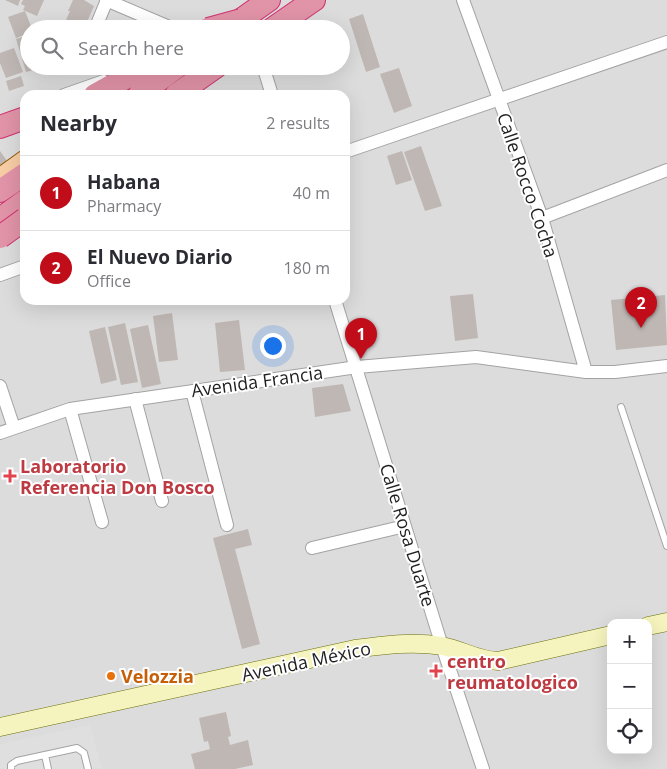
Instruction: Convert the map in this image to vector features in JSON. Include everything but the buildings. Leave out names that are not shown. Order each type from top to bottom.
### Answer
[{"type":"highway","points":[[241,20],[270,0]]},
{"type":"highway","points":[[284,20],[314,0]]},
{"type":"highway","points":[[104,90],[130,75]]},
{"type":"highway","points":[[145,90],[166,75]]},
{"type":"highway","points":[[185,90],[205,75]]},
{"type":"highway","points":[[0,127],[20,120]]},
{"type":"highway","points":[[0,191],[20,177]]},
{"type":"highway","points":[[0,237],[16,215]]},
{"type":"main road","points":[[223,20],[252,0]]},
{"type":"main road","points":[[296,20],[325,0]]},
{"type":"main road","points":[[122,90],[143,75]]},
{"type":"main road","points":[[186,90],[212,75]]},
{"type":"main road","points":[[0,178],[20,164]]},
{"type":"main road","points":[[652,625],[667,622]]},
{"type":"main road","name":"Avenida México","points":[[0,727],[355,649],[393,644],[442,646],[481,660],[498,661],[607,636]]},
{"type":"street","points":[[99,20],[107,0],[153,20]]},
{"type":"street","points":[[270,0],[271,20]]},
{"type":"street","name":"Calle Rocco Cocha","points":[[463,0],[542,218],[586,372]]},
{"type":"street","points":[[350,150],[667,42]]},
{"type":"street","points":[[78,90],[121,75]]},
{"type":"street","points":[[266,75],[271,90]]},
{"type":"street","points":[[0,118],[20,111]]},
{"type":"street","points":[[542,218],[667,170]]},
{"type":"street","points":[[0,275],[20,268]]},
{"type":"street","name":"Calle Rosa Duarte","points":[[337,305],[442,646],[483,769]]},
{"type":"street","name":"Avenida Francia","points":[[0,433],[70,409],[356,367],[476,357],[586,372],[615,372],[667,366]]},
{"type":"street","points":[[0,386],[14,428]]},
{"type":"street","points":[[192,391],[227,525]]},
{"type":"street","points":[[135,399],[162,501]]},
{"type":"street","points":[[70,409],[102,522]]},
{"type":"street","points":[[312,548],[406,526]]},
{"type":"lane","points":[[621,407],[667,546]]},
{"type":"lane","points":[[11,769],[11,765],[17,761],[77,748],[84,753],[88,769]]},
{"type":"lane","points":[[44,754],[48,769]]},
{"type":"shaded area","points":[[0,0],[667,0],[667,769],[0,769]]},
{"type":"shaded area","points":[[90,725],[102,769],[0,769],[0,744]]},
{"type":"place","name":"El Nuevo Diario","points":[[641,328]]},
{"type":"place","name":"Habana","points":[[361,359]]},
{"type":"place","name":"Laboratorio Referencia Don Bosco","points":[[10,476]]},
{"type":"place","name":"centro reumatologico","points":[[436,671]]},
{"type":"place","name":"Velozzia","points":[[111,676]]}]
